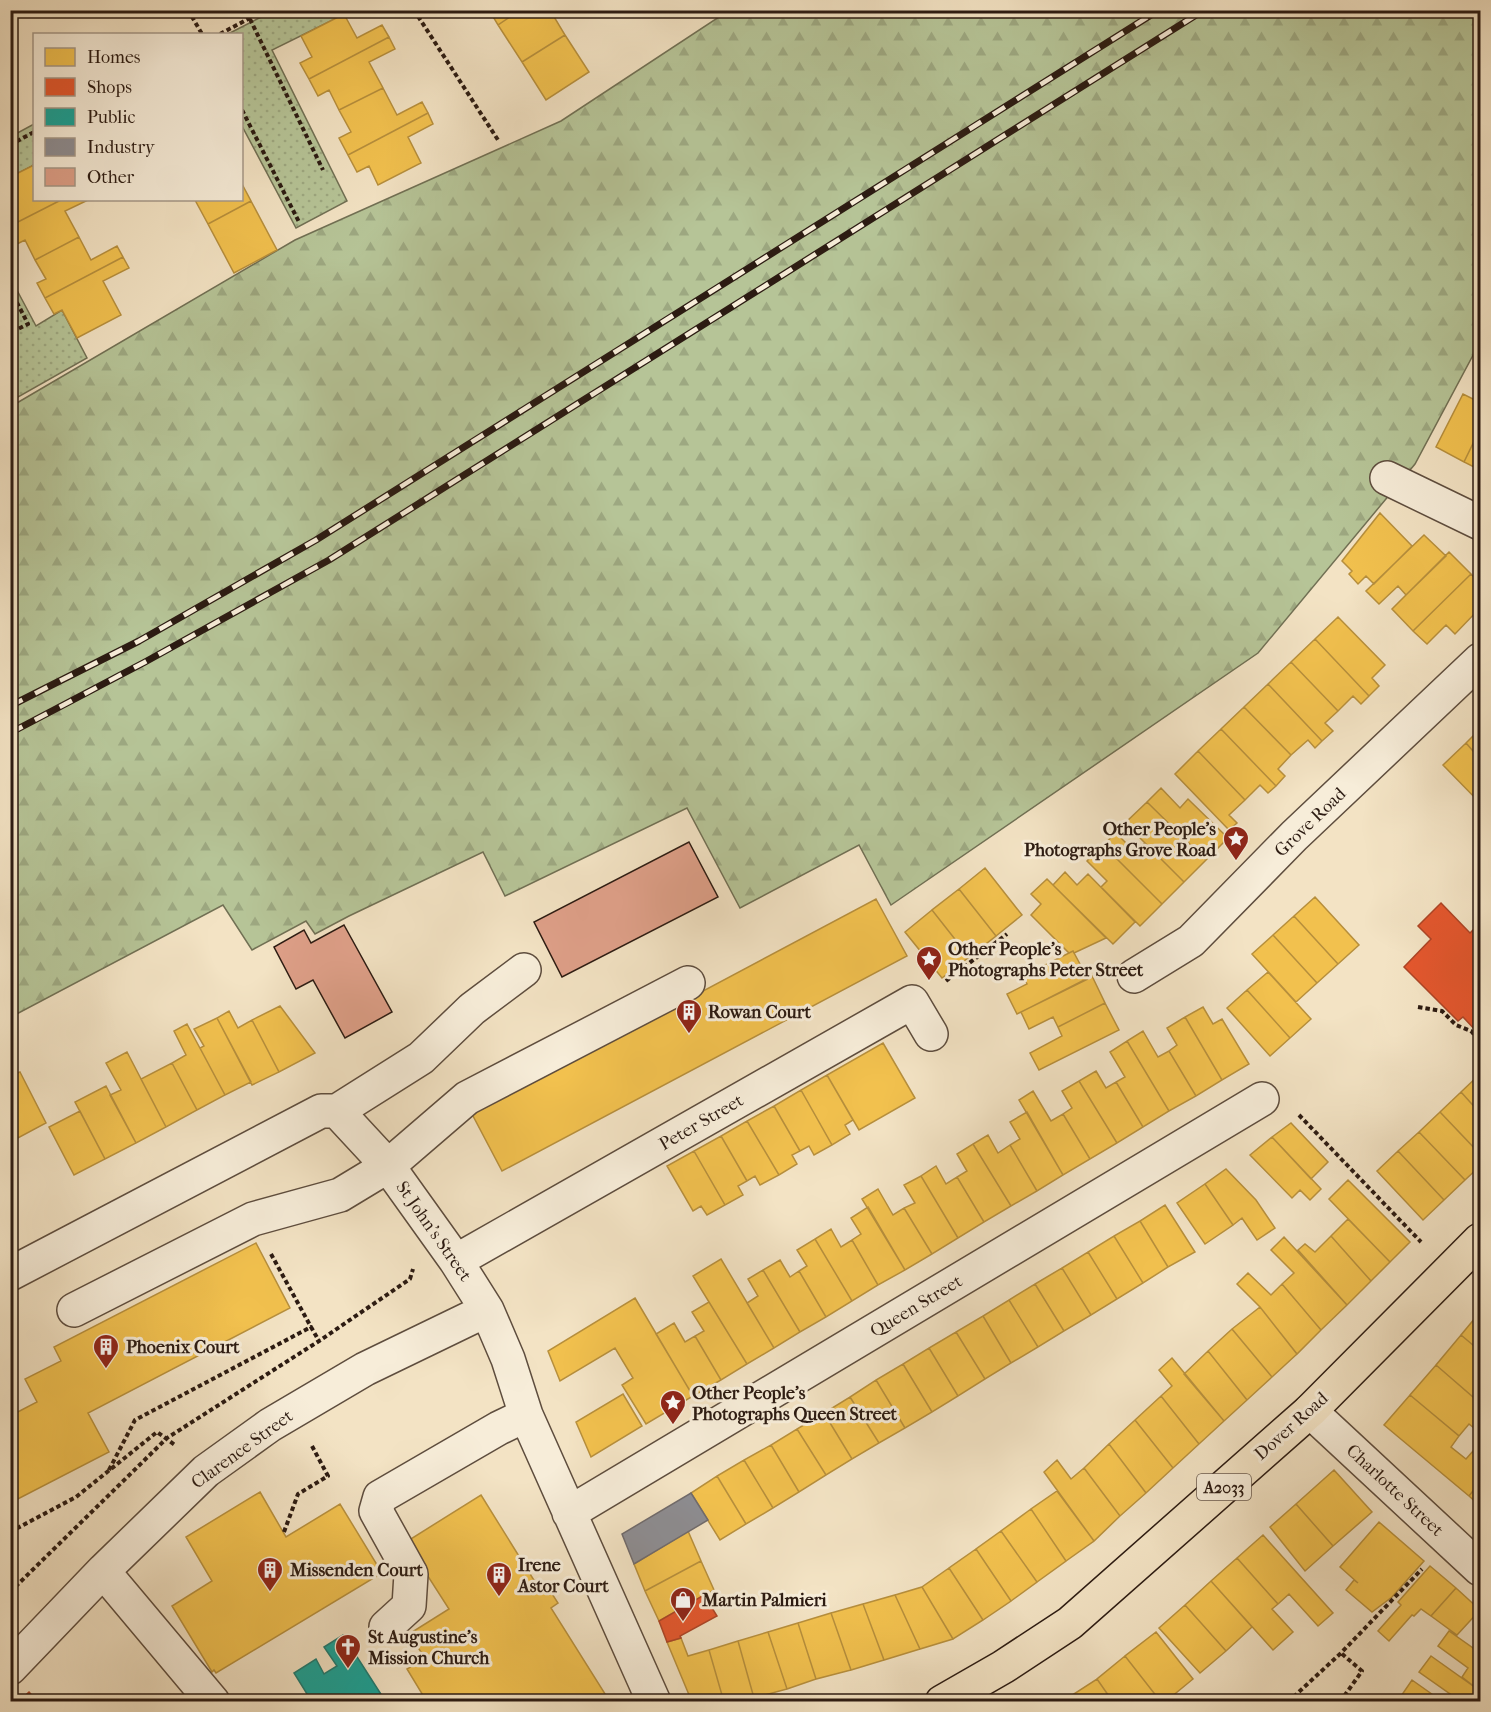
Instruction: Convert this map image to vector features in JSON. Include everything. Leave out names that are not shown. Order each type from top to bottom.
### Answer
[{"type":"main road","name":"Dover Road","points":[[942,1701],[1003,1667],[1070,1623],[1310,1411],[1480,1240]]},
{"type":"street","points":[[1387,478],[1480,523]]},
{"type":"street","name":"Grove Road","points":[[1134,976],[1191,941],[1294,836],[1480,660]]},
{"type":"street","points":[[10,1274],[321,1111],[337,1111],[422,1058],[472,1009],[524,970]]},
{"type":"street","points":[[74,1310],[252,1219],[340,1195],[388,1166],[467,1098],[688,982]]},
{"type":"street","points":[[912,1002],[931,1035]]},
{"type":"street","name":"Peter Street","points":[[456,1261],[912,1002]]},
{"type":"street","name":"Queen Street","points":[[569,1513],[1262,1099]]},
{"type":"street","name":"St John's Street","points":[[337,1111],[388,1166],[456,1261],[487,1310],[508,1359],[526,1415],[654,1701]]},
{"type":"street","name":"Clarence Street","points":[[10,1668],[103,1571],[206,1471],[270,1425],[365,1369],[487,1310]]},
{"type":"street","name":"Charlotte Street","points":[[1310,1411],[1480,1569]]},
{"type":"street","points":[[386,1627],[409,1606],[411,1574],[376,1511],[380,1497],[499,1428],[526,1415]]},
{"type":"street","points":[[103,1571],[213,1701]]},
{"type":"path","points":[[188,10],[201,33]]},
{"type":"path","points":[[222,33],[265,10]]},
{"type":"path","points":[[414,10],[498,140]]},
{"type":"path","points":[[249,19],[323,170]]},
{"type":"path","points":[[243,112],[299,222]]},
{"type":"path","points":[[10,145],[33,133]]},
{"type":"path","points":[[10,289],[28,324],[10,333]]},
{"type":"path","points":[[912,1002],[939,987],[1007,934]]},
{"type":"path","points":[[1418,1007],[1442,1011],[1456,1025],[1471,1031],[1480,1041]]},
{"type":"path","points":[[1262,1099],[1298,1115],[1414,1235]]},
{"type":"path","points":[[252,1219],[319,1341]]},
{"type":"path","points":[[109,1470],[135,1420],[311,1327]]},
{"type":"path","points":[[10,1532],[76,1497],[157,1432],[166,1438]]},
{"type":"path","points":[[284,1532],[298,1494],[328,1476],[309,1441]]},
{"type":"path","points":[[1288,1701],[1341,1653],[1449,1541]]},
{"type":"path","points":[[1340,1701],[1362,1671],[1341,1653]]},
{"type":"green space","points":[[273,11],[351,11],[272,50],[347,201],[296,228],[243,128],[243,33],[230,33]]},
{"type":"green space","points":[[728,11],[1480,11],[1480,342],[1415,464],[1258,653],[891,905],[859,845],[740,908],[687,808],[505,896],[483,852],[315,934],[306,921],[252,950],[223,905],[11,1017],[10,407],[295,240],[561,121]]},
{"type":"green space","points":[[33,125],[33,166],[11,177],[10,137]]},
{"type":"green space","points":[[10,277],[36,326],[62,310],[87,358],[11,401]]},
{"type":"building: Homes","points":[[489,10],[520,10],[498,25]]},
{"type":"building: Homes","points":[[520,10],[550,10],[565,35],[522,62],[498,25]]},
{"type":"building: Homes","points":[[344,14],[357,38],[382,25],[389,37],[309,79],[300,63],[312,57],[301,36]]},
{"type":"building: Homes","points":[[565,35],[589,72],[546,100],[522,62]]},
{"type":"building: Homes","points":[[389,37],[395,49],[369,62],[383,88],[339,110],[329,90],[318,96],[309,79]]},
{"type":"building: Homes","points":[[383,88],[397,115],[422,102],[428,113],[348,155],[339,138],[351,132],[339,110]]},
{"type":"building: Homes","points":[[428,113],[433,124],[408,137],[421,163],[378,185],[369,166],[357,172],[348,155]]},
{"type":"building: Homes","points":[[33,166],[33,201],[59,201],[10,226],[10,177]]},
{"type":"building: Homes","points":[[243,186],[251,201],[208,224],[196,201],[243,201]]},
{"type":"building: Homes","points":[[59,201],[86,201],[65,211],[79,237],[35,260],[25,240],[17,244],[10,233],[10,226]]},
{"type":"building: Homes","points":[[251,201],[277,250],[234,273],[208,224]]},
{"type":"building: Homes","points":[[79,237],[91,260],[117,246],[123,257],[45,298],[37,283],[46,279],[35,260]]},
{"type":"building: Homes","points":[[123,257],[129,268],[103,281],[121,315],[77,338],[62,310],[54,314],[45,298]]},
{"type":"building: Homes","points":[[1480,390],[1480,429],[1464,462],[1436,447],[1463,394],[1475,400]]},
{"type":"building: Homes","points":[[1480,429],[1480,470],[1464,462]]},
{"type":"building: Homes","points":[[1380,513],[1412,546],[1374,584],[1366,576],[1358,584],[1349,574],[1352,571],[1342,561]]},
{"type":"building: Homes","points":[[1424,535],[1446,556],[1406,595],[1398,586],[1379,604],[1366,591]]},
{"type":"building: Homes","points":[[1449,552],[1471,574],[1413,631],[1392,609]]},
{"type":"building: Homes","points":[[1471,574],[1480,584],[1480,608],[1455,634],[1446,625],[1427,644],[1413,631]]},
{"type":"building: Homes","points":[[1338,617],[1385,665],[1372,678],[1379,686],[1369,696],[1315,639]]},
{"type":"building: Homes","points":[[1315,639],[1369,696],[1361,704],[1353,696],[1338,711],[1291,662]]},
{"type":"building: Homes","points":[[1291,662],[1338,711],[1325,723],[1333,731],[1322,741],[1268,684]]},
{"type":"building: Homes","points":[[1268,684],[1322,741],[1315,748],[1308,740],[1291,755],[1244,707]]},
{"type":"building: Homes","points":[[1244,707],[1291,755],[1278,769],[1285,776],[1276,786],[1221,729]]},
{"type":"building: Homes","points":[[1221,729],[1276,786],[1268,793],[1260,785],[1245,800],[1198,751]]},
{"type":"building: Homes","points":[[1480,729],[1480,759],[1466,743]]},
{"type":"building: Homes","points":[[1466,743],[1480,759],[1480,803],[1443,765]]},
{"type":"building: Homes","points":[[1198,751],[1245,800],[1229,815],[1237,823],[1229,830],[1175,774]]},
{"type":"building: Homes","points":[[1161,788],[1180,808],[1188,799],[1228,838],[1206,860],[1147,802]]},
{"type":"building: Homes","points":[[1147,802],[1206,860],[1184,882],[1125,823]]},
{"type":"building: Homes","points":[[1116,833],[1135,852],[1145,843],[1184,882],[1162,904],[1103,845]]},
{"type":"building: Homes","points":[[1103,845],[1162,904],[1140,926],[1101,887],[1107,881],[1087,861]]},
{"type":"building: Homes","points":[[985,868],[1022,915],[996,936],[959,889]]},
{"type":"building: Homes","points":[[1065,872],[1077,885],[1088,874],[1135,922],[1113,944],[1053,885]]},
{"type":"building: Homes","points":[[1047,879],[1106,938],[1074,953],[1073,951],[1069,953],[1031,915],[1041,904],[1031,894]]},
{"type":"building: Homes","points":[[959,889],[996,936],[969,957],[932,910]]},
{"type":"building: Homes","points":[[1315,897],[1359,945],[1338,964],[1294,916]]},
{"type":"building: Homes","name":"Rowan Court","points":[[876,899],[907,956],[502,1171],[472,1114]]},
{"type":"building: Homes","points":[[932,910],[969,957],[942,978],[905,932]]},
{"type":"building: Homes","points":[[1294,916],[1338,964],[1317,983],[1273,935]]},
{"type":"building: Homes","points":[[1273,935],[1317,983],[1296,1002],[1252,954]]},
{"type":"building: Homes","points":[[1073,951],[1088,979],[1017,1014],[1007,994],[1027,984],[1023,976]]},
{"type":"building: Homes","points":[[1268,972],[1311,1019],[1290,1038],[1247,990]]},
{"type":"building: Homes","points":[[1092,976],[1105,1003],[1058,1027],[1053,1017],[1029,1029],[1021,1012]]},
{"type":"building: Homes","points":[[1247,990],[1290,1038],[1270,1056],[1227,1008]]},
{"type":"building: Homes","points":[[1105,1003],[1119,1030],[1039,1070],[1030,1053],[1062,1036],[1058,1027]]},
{"type":"building: Homes","points":[[280,1006],[315,1053],[279,1072],[252,1020]]},
{"type":"building: Homes","points":[[1203,1007],[1213,1024],[1222,1019],[1249,1064],[1222,1080],[1185,1017]]},
{"type":"building: Homes","points":[[229,1011],[238,1028],[252,1020],[279,1072],[252,1085],[217,1018]]},
{"type":"building: Homes","points":[[1185,1017],[1222,1080],[1196,1096],[1169,1051],[1177,1045],[1167,1028]]},
{"type":"building: Homes","points":[[217,1018],[251,1082],[225,1095],[200,1048],[204,1046],[194,1029]]},
{"type":"building: Homes","points":[[187,1024],[225,1095],[197,1110],[172,1063],[186,1055],[174,1031]]},
{"type":"building: Homes","points":[[1143,1031],[1158,1057],[1169,1051],[1196,1096],[1169,1111],[1127,1041]]},
{"type":"building: Homes","points":[[1127,1041],[1169,1111],[1143,1127],[1116,1082],[1125,1077],[1110,1052]]},
{"type":"building: Homes","points":[[883,1043],[915,1098],[859,1130],[827,1075]]},
{"type":"building: Homes","points":[[127,1052],[166,1127],[136,1143],[110,1095],[121,1090],[106,1063]]},
{"type":"building: Homes","points":[[172,1063],[197,1110],[166,1127],[141,1079]]},
{"type":"building: Homes","points":[[1096,1071],[1106,1088],[1116,1082],[1143,1127],[1117,1143],[1079,1081]]},
{"type":"building: Homes","points":[[20,1072],[46,1123],[16,1139],[10,1128],[10,1076]]},
{"type":"building: Homes","points":[[1480,1074],[1480,1113],[1461,1092]]},
{"type":"building: Homes","points":[[827,1075],[853,1120],[845,1125],[850,1134],[832,1145],[801,1090]]},
{"type":"building: Homes","points":[[1079,1081],[1117,1143],[1090,1159],[1063,1114],[1072,1108],[1062,1091]]},
{"type":"building: Homes","points":[[106,1086],[136,1143],[105,1159],[75,1102]]},
{"type":"building: Homes","points":[[801,1090],[832,1145],[814,1155],[809,1146],[800,1151],[774,1106]]},
{"type":"building: Homes","points":[[1033,1091],[1051,1121],[1063,1114],[1090,1159],[1063,1175],[1019,1100]]},
{"type":"building: Homes","points":[[1461,1092],[1480,1113],[1480,1154],[1440,1112]]},
{"type":"building: Homes","points":[[774,1106],[800,1151],[792,1155],[797,1164],[779,1175],[747,1121]]},
{"type":"building: Homes","points":[[80,1111],[105,1159],[74,1175],[49,1127]]},
{"type":"building: Homes","points":[[1027,1112],[1063,1175],[1037,1191],[1010,1145],[1020,1139],[1010,1122]]},
{"type":"building: Homes","points":[[1440,1112],[1480,1154],[1480,1166],[1465,1180],[1419,1132]]},
{"type":"building: Homes","points":[[747,1121],[779,1175],[760,1185],[755,1176],[747,1181],[721,1136]]},
{"type":"building: Homes","points":[[1291,1123],[1328,1162],[1311,1179],[1272,1137]]},
{"type":"building: Homes","points":[[1419,1132],[1465,1180],[1444,1200],[1398,1151]]},
{"type":"building: Homes","points":[[988,1135],[998,1153],[1010,1145],[1037,1191],[1011,1206],[973,1144]]},
{"type":"building: Homes","points":[[721,1136],[747,1181],[738,1186],[743,1195],[725,1205],[694,1151]]},
{"type":"building: Homes","points":[[1272,1137],[1321,1189],[1310,1200],[1300,1190],[1292,1198],[1250,1155]]},
{"type":"building: Homes","points":[[973,1144],[1011,1206],[984,1222],[957,1177],[967,1171],[957,1154]]},
{"type":"building: Homes","points":[[694,1151],[725,1205],[707,1215],[701,1206],[693,1211],[667,1166]]},
{"type":"building: Homes","points":[[1398,1151],[1444,1200],[1423,1220],[1377,1171]]},
{"type":"building: Homes","points":[[936,1166],[946,1184],[957,1177],[984,1222],[958,1238],[921,1176]]},
{"type":"building: Homes","points":[[1226,1169],[1256,1200],[1275,1228],[1257,1240],[1242,1218],[1233,1225],[1205,1184]]},
{"type":"building: Homes","points":[[921,1176],[958,1238],[932,1254],[904,1208],[915,1203],[904,1185]]},
{"type":"building: Homes","points":[[1348,1180],[1410,1242],[1390,1262],[1329,1199]]},
{"type":"building: Homes","points":[[1205,1184],[1233,1225],[1205,1244],[1177,1203]]},
{"type":"building: Homes","points":[[878,1189],[893,1215],[904,1208],[932,1254],[905,1270],[862,1199]]},
{"type":"building: Homes","points":[[1165,1205],[1195,1252],[1168,1267],[1140,1221]]},
{"type":"building: Homes","points":[[868,1207],[905,1270],[878,1285],[852,1240],[861,1234],[851,1218]]},
{"type":"building: Homes","points":[[1348,1219],[1390,1262],[1371,1281],[1331,1236]]},
{"type":"building: Homes","points":[[1140,1221],[1168,1267],[1143,1283],[1114,1236]]},
{"type":"building: Homes","points":[[831,1229],[841,1247],[852,1240],[878,1285],[852,1301],[815,1239]]},
{"type":"building: Homes","points":[[1114,1236],[1143,1283],[1117,1299],[1088,1252]]},
{"type":"building: Homes","points":[[1331,1236],[1371,1281],[1347,1305],[1298,1250],[1305,1244],[1315,1252]]},
{"type":"building: Homes","points":[[1284,1237],[1347,1305],[1321,1330],[1282,1284],[1294,1273],[1271,1250]]},
{"type":"building: Homes","points":[[815,1239],[852,1301],[826,1317],[799,1271],[807,1266],[797,1250]]},
{"type":"building: Homes","name":"Phoenix Court","points":[[256,1243],[290,1308],[88,1413],[109,1452],[10,1503],[10,1416],[37,1402],[25,1379],[61,1361],[54,1347]]},
{"type":"building: Homes","points":[[1088,1252],[1117,1299],[1091,1315],[1062,1268]]},
{"type":"building: Homes","points":[[721,1259],[774,1348],[747,1364],[693,1276]]},
{"type":"building: Homes","points":[[780,1260],[790,1277],[799,1271],[826,1317],[800,1332],[763,1270]]},
{"type":"building: Homes","points":[[1062,1268],[1091,1315],[1064,1331],[1035,1284]]},
{"type":"building: Homes","points":[[763,1270],[800,1332],[774,1348],[747,1303],[758,1296],[748,1279]]},
{"type":"building: Homes","points":[[1248,1273],[1271,1295],[1282,1284],[1321,1330],[1297,1354],[1260,1307],[1237,1284]]},
{"type":"building: Homes","points":[[1035,1284],[1064,1331],[1038,1347],[1009,1300]]},
{"type":"building: Homes","points":[[635,1298],[693,1396],[646,1424],[622,1385],[633,1378],[615,1348],[560,1381],[548,1351]]},
{"type":"building: Homes","points":[[1009,1300],[1038,1347],[1011,1363],[983,1316]]},
{"type":"building: Homes","points":[[709,1302],[747,1364],[721,1380],[695,1336],[704,1331],[692,1312]]},
{"type":"building: Homes","points":[[1260,1307],[1297,1354],[1272,1377],[1232,1329]]},
{"type":"building: Homes","points":[[1480,1312],[1480,1351],[1461,1335]]},
{"type":"building: Homes","points":[[983,1316],[1011,1363],[985,1379],[956,1332]]},
{"type":"building: Homes","points":[[674,1323],[685,1342],[695,1336],[721,1380],[693,1396],[656,1334]]},
{"type":"building: Homes","points":[[1232,1329],[1272,1377],[1247,1400],[1208,1351]]},
{"type":"building: Homes","points":[[956,1332],[985,1379],[958,1396],[929,1348]]},
{"type":"building: Homes","points":[[1461,1335],[1480,1351],[1480,1403],[1436,1365]]},
{"type":"building: Homes","points":[[929,1348],[958,1396],[932,1412],[903,1364]]},
{"type":"building: Homes","points":[[1208,1351],[1247,1400],[1224,1421],[1184,1374]]},
{"type":"building: Homes","points":[[1172,1358],[1224,1421],[1199,1444],[1161,1396],[1172,1386],[1159,1370]]},
{"type":"building: Homes","points":[[903,1364],[932,1412],[905,1428],[876,1380]]},
{"type":"building: Homes","points":[[1436,1365],[1480,1403],[1480,1433],[1469,1424],[1459,1436],[1410,1395]]},
{"type":"building: Homes","points":[[876,1380],[905,1428],[879,1443],[850,1397]]},
{"type":"building: Homes","points":[[623,1394],[642,1426],[591,1457],[576,1422]]},
{"type":"building: Homes","points":[[1410,1395],[1459,1436],[1451,1447],[1466,1459],[1473,1451],[1480,1457],[1480,1482],[1469,1496],[1384,1425]]},
{"type":"building: Homes","points":[[1161,1396],[1199,1444],[1173,1468],[1135,1420]]},
{"type":"building: Homes","points":[[850,1397],[879,1443],[852,1459],[824,1413]]},
{"type":"building: Homes","points":[[824,1413],[852,1459],[826,1475],[797,1429]]},
{"type":"building: Homes","points":[[1135,1420],[1173,1468],[1146,1493],[1109,1444]]},
{"type":"building: Homes","points":[[797,1429],[826,1475],[799,1492],[771,1445]]},
{"type":"building: Homes","points":[[1109,1444],[1146,1493],[1120,1516],[1084,1468]]},
{"type":"building: Homes","points":[[771,1445],[799,1492],[773,1508],[744,1460]]},
{"type":"building: Homes","points":[[744,1460],[773,1508],[746,1524],[717,1476]]},
{"type":"building: Homes","points":[[1057,1460],[1071,1479],[1084,1468],[1120,1516],[1094,1541],[1044,1472]]},
{"type":"building: Homes","points":[[1334,1470],[1372,1512],[1333,1546],[1296,1504]]},
{"type":"building: Homes","points":[[717,1476],[746,1524],[720,1540],[691,1493]]},
{"type":"building: Homes","points":[[1480,1482],[1480,1506],[1469,1496]]},
{"type":"building: Homes","points":[[1057,1491],[1094,1541],[1066,1561],[1031,1509]]},
{"type":"building: Homes","name":"Missenden Court","points":[[260,1492],[286,1537],[340,1504],[382,1573],[216,1673],[214,1670],[212,1672],[172,1606],[212,1581],[186,1537]]},
{"type":"building: Homes","name":"Irene Astor Court","points":[[481,1495],[540,1590],[547,1586],[558,1603],[551,1608],[607,1697],[600,1702],[507,1702],[503,1696],[495,1702],[427,1702],[407,1669],[425,1658],[409,1634],[449,1609],[406,1542]]},
{"type":"building: Homes","points":[[1296,1504],[1333,1546],[1305,1571],[1270,1527]]},
{"type":"building: Homes","points":[[1031,1509],[1066,1561],[1037,1582],[1001,1531]]},
{"type":"building: Homes","points":[[1379,1522],[1424,1561],[1392,1597],[1372,1612],[1346,1590],[1354,1580],[1358,1583],[1340,1567]]},
{"type":"building: Homes","points":[[688,1531],[701,1561],[645,1591],[634,1564]]},
{"type":"building: Homes","points":[[1001,1531],[1037,1582],[1011,1601],[976,1549]]},
{"type":"building: Homes","points":[[1263,1535],[1333,1613],[1318,1626],[1289,1594],[1278,1604],[1237,1558]]},
{"type":"building: Homes","points":[[976,1549],[1011,1601],[983,1620],[949,1568]]},
{"type":"building: Homes","points":[[1237,1558],[1278,1604],[1272,1609],[1293,1632],[1273,1650],[1211,1581]]},
{"type":"building: Homes","points":[[701,1561],[714,1590],[659,1621],[645,1591]]},
{"type":"building: Homes","points":[[1430,1566],[1456,1588],[1431,1616],[1421,1609],[1414,1616],[1412,1615],[1389,1641],[1378,1631],[1401,1605],[1398,1602]]},
{"type":"building: Homes","points":[[949,1568],[983,1620],[953,1639],[922,1587]]},
{"type":"building: Homes","points":[[1211,1581],[1252,1627],[1226,1651],[1185,1605]]},
{"type":"building: Homes","points":[[922,1587],[953,1639],[920,1649],[895,1595]]},
{"type":"building: Homes","points":[[1456,1588],[1480,1610],[1457,1635],[1431,1616]]},
{"type":"building: Homes","points":[[895,1595],[920,1649],[884,1660],[863,1604]]},
{"type":"building: Homes","points":[[863,1604],[884,1660],[851,1670],[831,1613]]},
{"type":"building: Homes","points":[[1185,1605],[1226,1651],[1200,1673],[1159,1628]]},
{"type":"building: Homes","points":[[831,1613],[851,1670],[816,1679],[798,1623]]},
{"type":"building: Homes","points":[[798,1623],[816,1679],[787,1689],[768,1632]]},
{"type":"building: Homes","points":[[1449,1631],[1480,1653],[1480,1691],[1462,1677],[1468,1668],[1438,1646]]},
{"type":"building: Homes","points":[[768,1632],[787,1689],[754,1698],[738,1641]]},
{"type":"building: Homes","points":[[1156,1632],[1193,1679],[1165,1702],[1161,1702],[1125,1656]]},
{"type":"building: Homes","points":[[681,1638],[688,1656],[709,1650],[724,1702],[692,1702],[667,1642]]},
{"type":"building: Homes","points":[[738,1641],[754,1698],[741,1702],[724,1702],[709,1650]]},
{"type":"building: Homes","points":[[1125,1656],[1161,1702],[1113,1702],[1097,1679]]},
{"type":"building: Homes","points":[[1431,1656],[1480,1691],[1480,1702],[1444,1702],[1450,1694],[1419,1672]]},
{"type":"building: Homes","points":[[1097,1679],[1113,1702],[1067,1702],[1066,1699]]},
{"type":"building: Homes","points":[[1412,1680],[1443,1702],[1397,1702]]},
{"type":"building: Shops","points":[[1441,903],[1470,933],[1480,923],[1480,1035],[1463,1017],[1458,1021],[1404,967],[1431,939],[1418,926]]},
{"type":"building: Shops","points":[[704,1595],[717,1616],[680,1636],[681,1638],[667,1642],[659,1621]]},
{"type":"building: Shops","points":[[29,1692],[38,1702],[18,1702]]},
{"type":"building: Public","name":"St Augustine's Mission Church","points":[[343,1635],[386,1702],[312,1702],[294,1673],[316,1659],[324,1674],[337,1666],[324,1647]]},
{"type":"building: Industry","points":[[691,1493],[708,1520],[634,1564],[622,1534]]},
{"type":"building: Other","points":[[689,842],[718,897],[562,977],[534,922]]},
{"type":"building: Other","points":[[344,925],[392,1012],[345,1038],[313,980],[296,989],[274,947],[304,930],[311,943]]},
{"type":"railway","points":[[10,706],[139,641],[316,540],[1159,10]]},
{"type":"railway","points":[[10,733],[145,662],[329,560],[1204,10]]},
{"type":"place","name":"Other People's Photographs Grove Road","points":[[1236,862]]},
{"type":"place","name":"Other People's Photographs Peter Street","points":[[929,982]]},
{"type":"place","name":"Rowan Court","points":[[689,1035]]},
{"type":"place","name":"Phoenix Court","points":[[106,1370]]},
{"type":"place","name":"Other People's Photographs Queen Street","points":[[673,1426]]},
{"type":"place","name":"Missenden Court","points":[[270,1593]]},
{"type":"place","name":"Irene Astor Court","points":[[499,1598]]},
{"type":"place","name":"Martin Palmieri","points":[[683,1623]]},
{"type":"place","name":"St Augustine's Mission Church","points":[[348,1670]]}]
